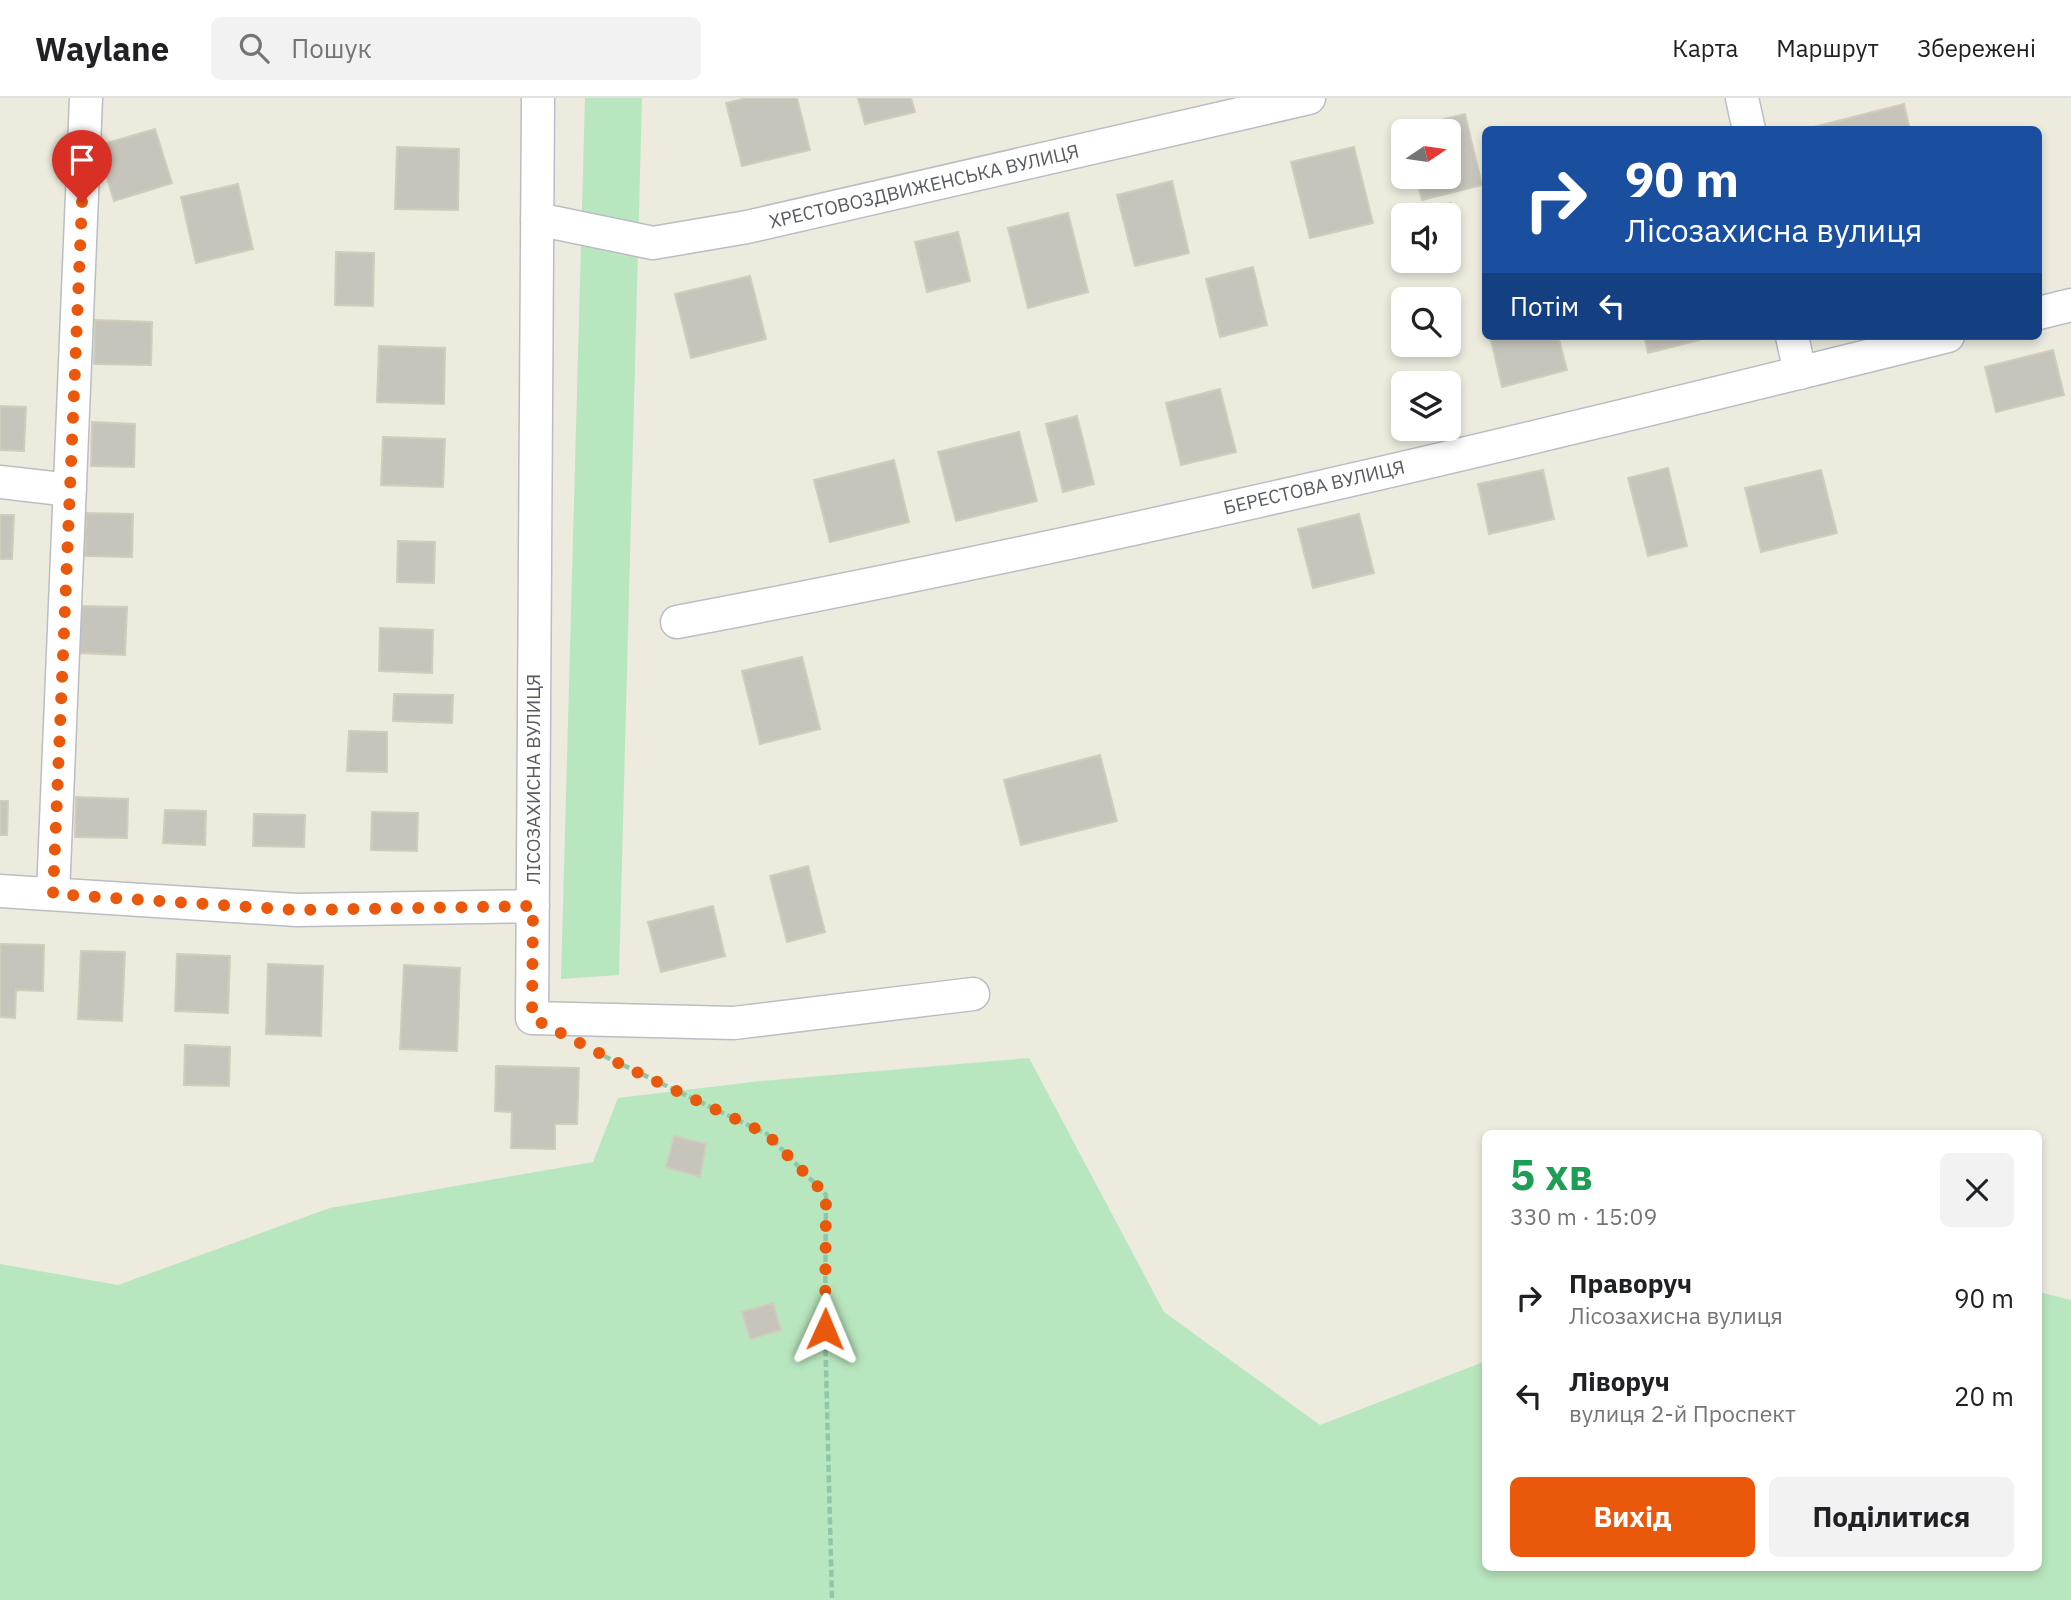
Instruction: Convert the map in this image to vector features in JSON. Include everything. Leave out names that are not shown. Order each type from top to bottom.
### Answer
[{"type":"street","points":[[53,894],[86,98]]},
{"type":"street","name":"ЛІСОЗАХИСНА ВУЛИЦЯ","points":[[538,98],[532,1018],[734,1023],[973,994]]},
{"type":"street","name":"ХРЕСТОВОЗДВИЖЕНСЬКА ВУЛИЦЯ","points":[[537,219],[653,243],[747,227],[1309,98]]},
{"type":"street","points":[[1742,98],[1748,126]]},
{"type":"street","points":[[2042,312],[2071,305]]},
{"type":"street","points":[[1793,340],[1800,373]]},
{"type":"street","name":"БЕРЕСТОВА ВУЛИЦЯ","points":[[677,622],[812,597],[1274,496],[1932,340]]},
{"type":"street","points":[[0,482],[70,490]]},
{"type":"street","points":[[0,891],[297,910],[533,906]]},
{"type":"path","points":[[602,1055],[767,1134],[826,1195],[825,1329],[832,1600]]},
{"type":"green space","points":[[585,98],[642,98],[619,975],[561,979]]},
{"type":"green space","points":[[1029,1058],[1164,1312],[1320,1425],[1482,1363],[1482,1571],[2042,1571],[2042,1293],[2071,1300],[2071,1600],[0,1600],[0,1264],[118,1285],[330,1208],[593,1162],[618,1098],[761,1081]]},
{"type":"building","points":[[747,98],[797,98],[810,150],[742,166],[726,103]]},
{"type":"building","points":[[858,98],[911,98],[915,112],[865,124]]},
{"type":"building","points":[[1904,104],[1909,126],[1818,126]]},
{"type":"building","points":[[1465,114],[1482,185],[1422,200],[1419,189],[1461,189],[1461,119],[1445,119]]},
{"type":"building","points":[[155,129],[172,183],[114,201],[97,146]]},
{"type":"building","points":[[397,147],[459,149],[458,210],[395,209]]},
{"type":"building","points":[[1354,147],[1373,223],[1310,238],[1291,162]]},
{"type":"building","points":[[1172,181],[1189,253],[1135,266],[1117,195]]},
{"type":"building","points":[[238,184],[253,249],[196,263],[181,197]]},
{"type":"building","points":[[1068,213],[1088,292],[1028,308],[1008,228]]},
{"type":"building","points":[[958,232],[970,281],[927,292],[915,242]]},
{"type":"building","points":[[336,252],[374,253],[373,306],[335,305]]},
{"type":"building","points":[[1253,267],[1267,325],[1220,337],[1206,279]]},
{"type":"building","points":[[750,276],[766,339],[691,358],[675,294]]},
{"type":"building","points":[[95,320],[152,322],[151,365],[94,364]]},
{"type":"building","points":[[1491,340],[1559,340],[1567,370],[1502,387]]},
{"type":"building","points":[[1645,340],[1699,340],[1648,353]]},
{"type":"building","points":[[379,346],[445,348],[444,404],[377,402]]},
{"type":"building","points":[[2053,350],[2064,395],[1996,412],[1985,367]]},
{"type":"building","points":[[1220,389],[1236,452],[1181,465],[1166,403]]},
{"type":"building","points":[[0,406],[26,407],[24,451],[0,450]]},
{"type":"building","points":[[1077,416],[1094,484],[1063,492],[1046,424]]},
{"type":"building","points":[[92,422],[135,424],[134,467],[91,466]]},
{"type":"building","points":[[1019,432],[1037,501],[956,521],[938,452]]},
{"type":"building","points":[[383,437],[445,439],[443,487],[381,485]]},
{"type":"building","points":[[894,460],[909,522],[830,542],[814,480]]},
{"type":"building","points":[[1668,468],[1687,546],[1648,556],[1628,478]]},
{"type":"building","points":[[1543,470],[1554,519],[1489,534],[1478,484]]},
{"type":"building","points":[[1821,470],[1837,533],[1761,552],[1745,488]]},
{"type":"building","points":[[86,513],[133,514],[132,557],[85,556]]},
{"type":"building","points":[[1359,514],[1374,573],[1313,588],[1298,529]]},
{"type":"building","points":[[0,515],[14,515],[12,559],[0,559]]},
{"type":"building","points":[[398,541],[435,542],[434,583],[397,582]]},
{"type":"building","points":[[78,606],[127,607],[125,655],[77,653]]},
{"type":"building","points":[[380,628],[433,630],[432,673],[379,671]]},
{"type":"building","points":[[802,657],[820,729],[760,744],[742,671]]},
{"type":"building","points":[[394,694],[453,695],[452,723],[393,721]]},
{"type":"building","points":[[349,731],[387,732],[387,772],[347,771]]},
{"type":"building","points":[[1100,755],[1117,821],[1021,845],[1004,780]]},
{"type":"building","points":[[76,797],[128,799],[127,838],[75,837]]},
{"type":"building","points":[[0,801],[8,801],[7,835],[0,835]]},
{"type":"building","points":[[165,810],[206,811],[205,845],[163,843]]},
{"type":"building","points":[[372,812],[418,813],[417,851],[371,850]]},
{"type":"building","points":[[254,814],[305,815],[304,847],[253,846]]},
{"type":"building","points":[[808,866],[825,932],[787,942],[770,876]]},
{"type":"building","points":[[713,906],[725,956],[661,972],[648,922]]},
{"type":"building","points":[[0,944],[44,945],[43,991],[16,990],[15,1018],[0,1017]]},
{"type":"building","points":[[81,951],[125,952],[122,1021],[78,1019]]},
{"type":"building","points":[[177,954],[230,956],[228,1013],[175,1011]]},
{"type":"building","points":[[268,964],[323,966],[321,1036],[266,1034]]},
{"type":"building","points":[[404,965],[460,968],[457,1051],[400,1049]]},
{"type":"building","points":[[185,1045],[230,1047],[229,1086],[184,1085]]},
{"type":"building","points":[[496,1066],[579,1068],[577,1124],[555,1124],[555,1149],[511,1148],[512,1112],[495,1111]]},
{"type":"building","points":[[674,1136],[706,1144],[700,1177],[666,1167]]},
{"type":"building","points":[[773,1303],[781,1330],[750,1339],[742,1312]]},
{"type":"route","points":[[82,202],[53,894],[297,910],[533,906],[532,1018],[626,1067],[767,1134],[826,1195],[825,1329]]}]
